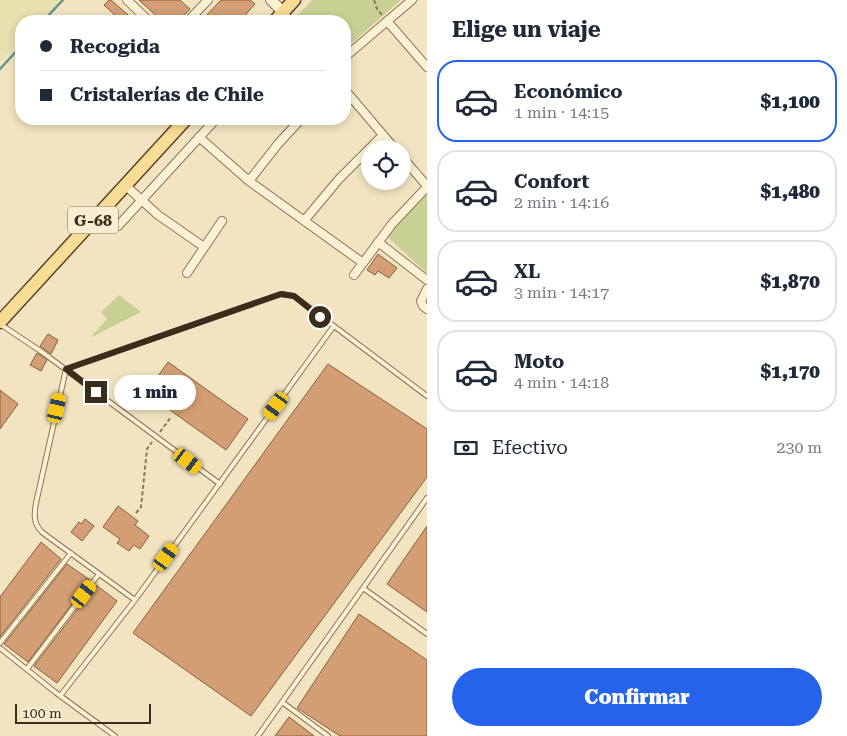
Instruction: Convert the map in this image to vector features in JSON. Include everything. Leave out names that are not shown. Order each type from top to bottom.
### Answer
[{"type":"main road","points":[[285,15],[294,0]]},
{"type":"main road","name":"G-68","points":[[0,323],[180,125]]},
{"type":"street","points":[[127,0],[143,15]]},
{"type":"street","points":[[194,15],[205,3],[196,0]]},
{"type":"street","points":[[271,0],[281,15]]},
{"type":"street","points":[[351,52],[412,0]]},
{"type":"street","points":[[387,21],[427,67]]},
{"type":"street","points":[[351,97],[387,140]]},
{"type":"street","points":[[118,226],[210,125]]},
{"type":"street","points":[[249,181],[295,125]]},
{"type":"street","points":[[304,221],[339,179],[383,135]]},
{"type":"street","points":[[199,137],[249,181],[363,263]]},
{"type":"street","points":[[354,275],[426,183],[411,167]]},
{"type":"street","points":[[125,185],[158,215],[204,247]]},
{"type":"street","points":[[187,273],[222,221]]},
{"type":"street","points":[[378,242],[427,280]]},
{"type":"street","points":[[427,290],[421,301],[427,309]]},
{"type":"lane","points":[[66,369],[281,294],[294,296],[427,396]]},
{"type":"lane","points":[[0,323],[66,369],[220,484]]},
{"type":"lane","points":[[60,696],[220,484],[333,327]]},
{"type":"lane","points":[[66,369],[34,518],[38,529],[134,600]]},
{"type":"lane","points":[[258,736],[427,498]]},
{"type":"lane","points":[[0,643],[71,553]]},
{"type":"lane","points":[[27,670],[99,574]]},
{"type":"lane","points":[[363,588],[427,634]]},
{"type":"lane","points":[[0,648],[60,696],[115,736]]},
{"type":"lane","points":[[282,702],[328,736]]},
{"type":"path","points":[[374,0],[377,9],[387,21]]},
{"type":"path","points":[[136,513],[141,507],[147,449],[171,417]]},
{"type":"shaded area","points":[[0,0],[61,0],[46,15],[15,15],[15,46],[0,61]]},
{"type":"green space","points":[[312,0],[401,0],[351,44],[351,15],[298,15]]},
{"type":"green space","points":[[425,193],[427,195],[427,273],[386,236]]},
{"type":"green space","points":[[119,295],[141,312],[90,338],[107,319],[101,312]]},
{"type":"building","points":[[111,0],[128,15],[115,15],[104,5]]},
{"type":"building","points":[[139,0],[180,0],[190,9],[184,15],[155,15]]},
{"type":"building","points":[[221,0],[250,0],[255,4],[245,15],[207,15]]},
{"type":"building","points":[[378,254],[397,268],[389,278],[378,271],[375,275],[367,270]]},
{"type":"building","points":[[48,334],[58,340],[51,354],[40,346]]},
{"type":"building","points":[[37,353],[47,360],[41,371],[30,365]]},
{"type":"building","points":[[168,362],[248,419],[226,450],[146,393]]},
{"type":"building","points":[[328,364],[427,429],[427,477],[251,716],[133,633]]},
{"type":"building","points":[[0,390],[18,404],[0,429]]},
{"type":"building","points":[[118,506],[138,521],[135,525],[149,536],[140,549],[134,545],[129,551],[117,543],[120,539],[103,527]]},
{"type":"building","points":[[85,519],[94,526],[82,541],[71,532],[79,522],[81,524]]},
{"type":"building","points":[[427,526],[427,612],[387,584]]},
{"type":"building","points":[[41,542],[61,559],[0,637],[0,597]]},
{"type":"building","points":[[67,564],[90,580],[28,662],[4,644]]},
{"type":"building","points":[[96,585],[117,601],[57,683],[34,666]]},
{"type":"building","points":[[359,614],[427,660],[427,736],[340,736],[297,708]]},
{"type":"building","points":[[289,717],[293,720],[314,736],[275,736]]},
{"type":"waterway","points":[[49,15],[63,0]]},
{"type":"waterway","points":[[0,69],[15,53]]},
{"type":"route","points":[[96,392],[66,369],[281,294],[294,296],[320,317]]}]
